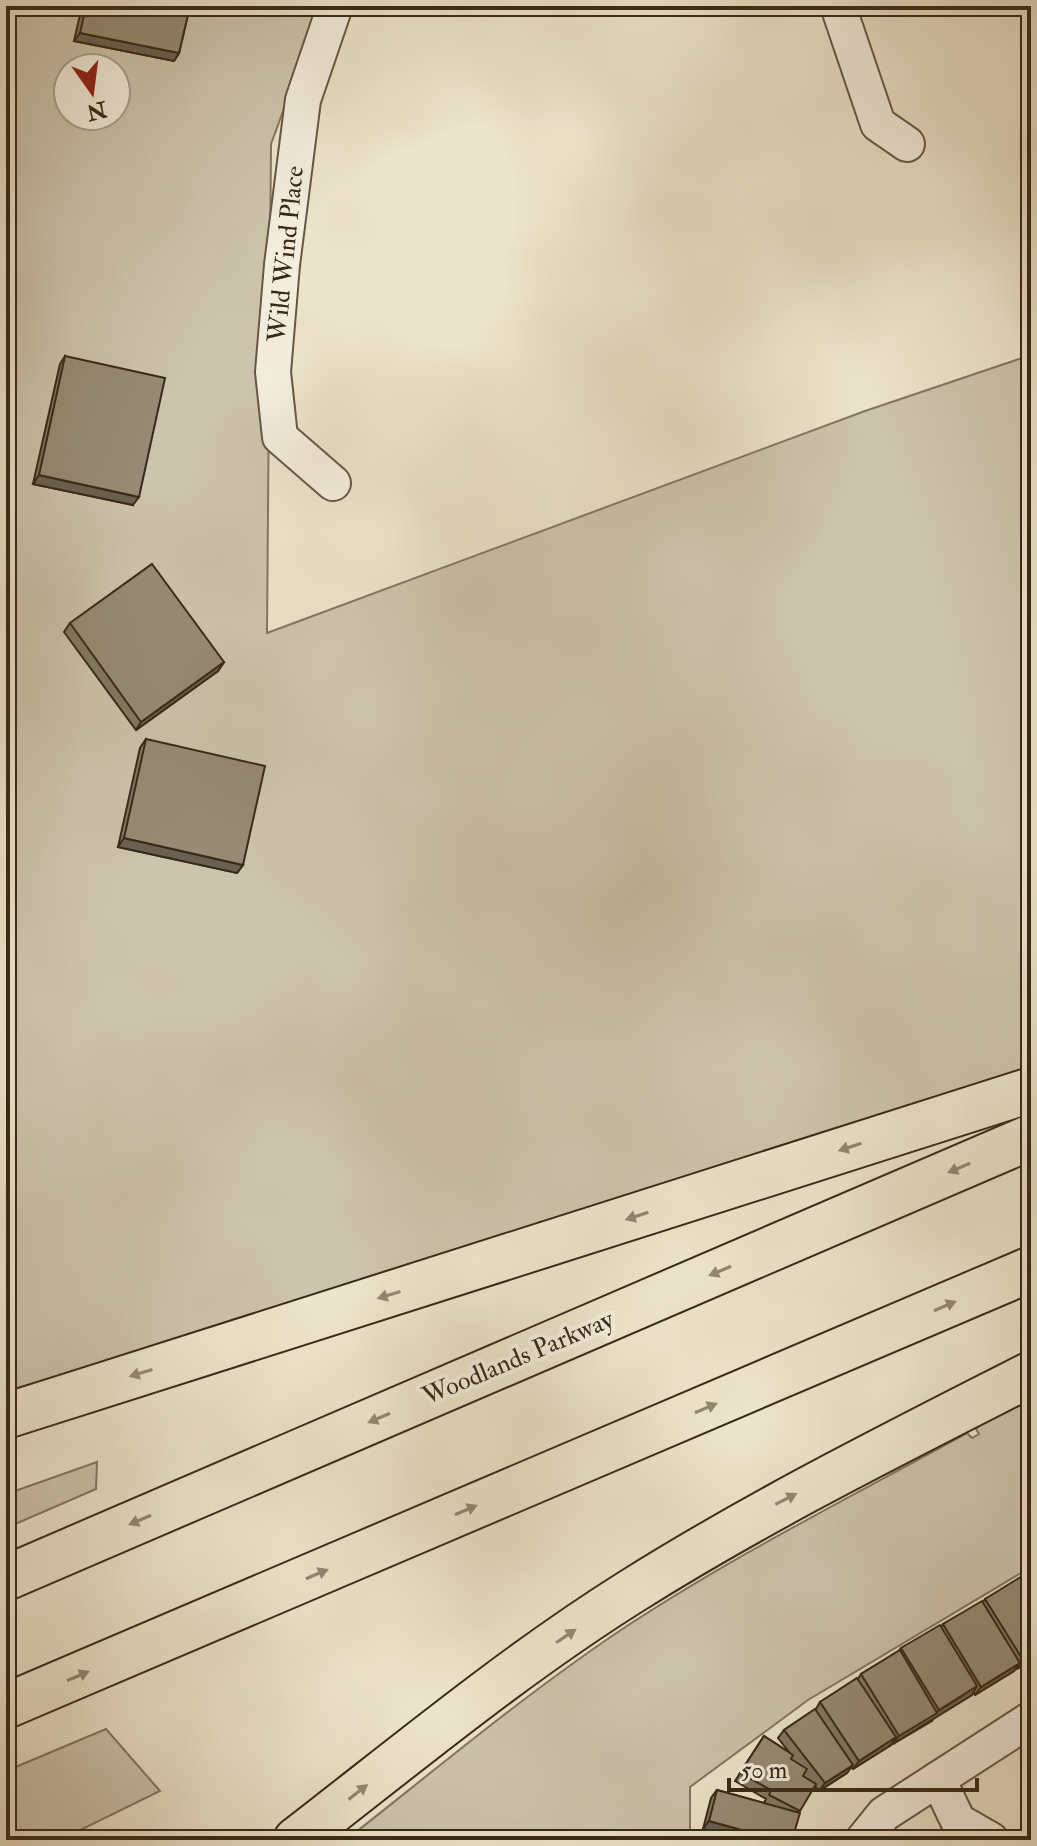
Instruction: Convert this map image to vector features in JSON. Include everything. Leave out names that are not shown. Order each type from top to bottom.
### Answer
[{"type":"main road","points":[[6,1416],[1031,1090]]},
{"type":"main road","name":"Woodlands Parkway","points":[[6,1578],[1031,1137]]},
{"type":"main road","points":[[6,1706],[1031,1269]]},
{"type":"main road","points":[[296,1840],[508,1676],[630,1592],[775,1505],[1031,1374]]},
{"type":"street","name":"Wild Wind Place","points":[[333,483],[280,437],[273,372],[282,265],[303,100],[335,6]]},
{"type":"street","points":[[838,6],[878,124],[907,144]]},
{"type":"street","points":[[863,1840],[884,1814],[1031,1719]]},
{"type":"street","points":[[938,1779],[958,1821],[991,1840]]},
{"type":"shaded area","points":[[6,6],[322,6],[271,144],[267,633],[865,411],[1031,355],[1031,1075],[294,1309],[6,1391]]},
{"type":"shaded area","points":[[1031,1399],[1031,1567],[808,1700],[690,1787],[690,1840],[346,1840],[546,1683],[657,1606],[967,1433],[972,1438],[979,1434],[976,1429],[981,1423]]},
{"type":"shaded area","points":[[97,1462],[96,1489],[6,1528],[6,1492]]},
{"type":"shaded area","points":[[106,1729],[160,1791],[60,1840],[6,1840],[6,1771]]},
{"type":"building","points":[[86,6],[190,6],[179,53],[80,33]]},
{"type":"building","points":[[65,356],[165,378],[139,497],[39,475]]},
{"type":"building","points":[[152,564],[224,662],[141,722],[70,623]]},
{"type":"building","points":[[146,739],[265,766],[243,865],[124,838]]},
{"type":"building","points":[[1024,1575],[1031,1587],[1031,1655],[1023,1660],[985,1599]]},
{"type":"building","points":[[982,1601],[1020,1663],[981,1687],[943,1624]]},
{"type":"building","points":[[940,1625],[977,1686],[939,1710],[901,1648]]},
{"type":"building","points":[[900,1650],[937,1713],[899,1736],[861,1674]]},
{"type":"building","points":[[857,1678],[896,1737],[859,1761],[820,1702]]},
{"type":"building","points":[[815,1709],[853,1765],[825,1783],[784,1730]]},
{"type":"building","points":[[764,1736],[793,1755],[791,1759],[807,1769],[803,1776],[816,1784],[800,1811],[769,1795],[771,1790],[740,1773]]},
{"type":"building","points":[[717,1790],[800,1813],[792,1840],[779,1840],[709,1821]]},
{"type":"building","points":[[722,1832],[756,1840],[720,1840]]},
{"type":"building","points":[[902,1835],[920,1840],[901,1840]]}]
